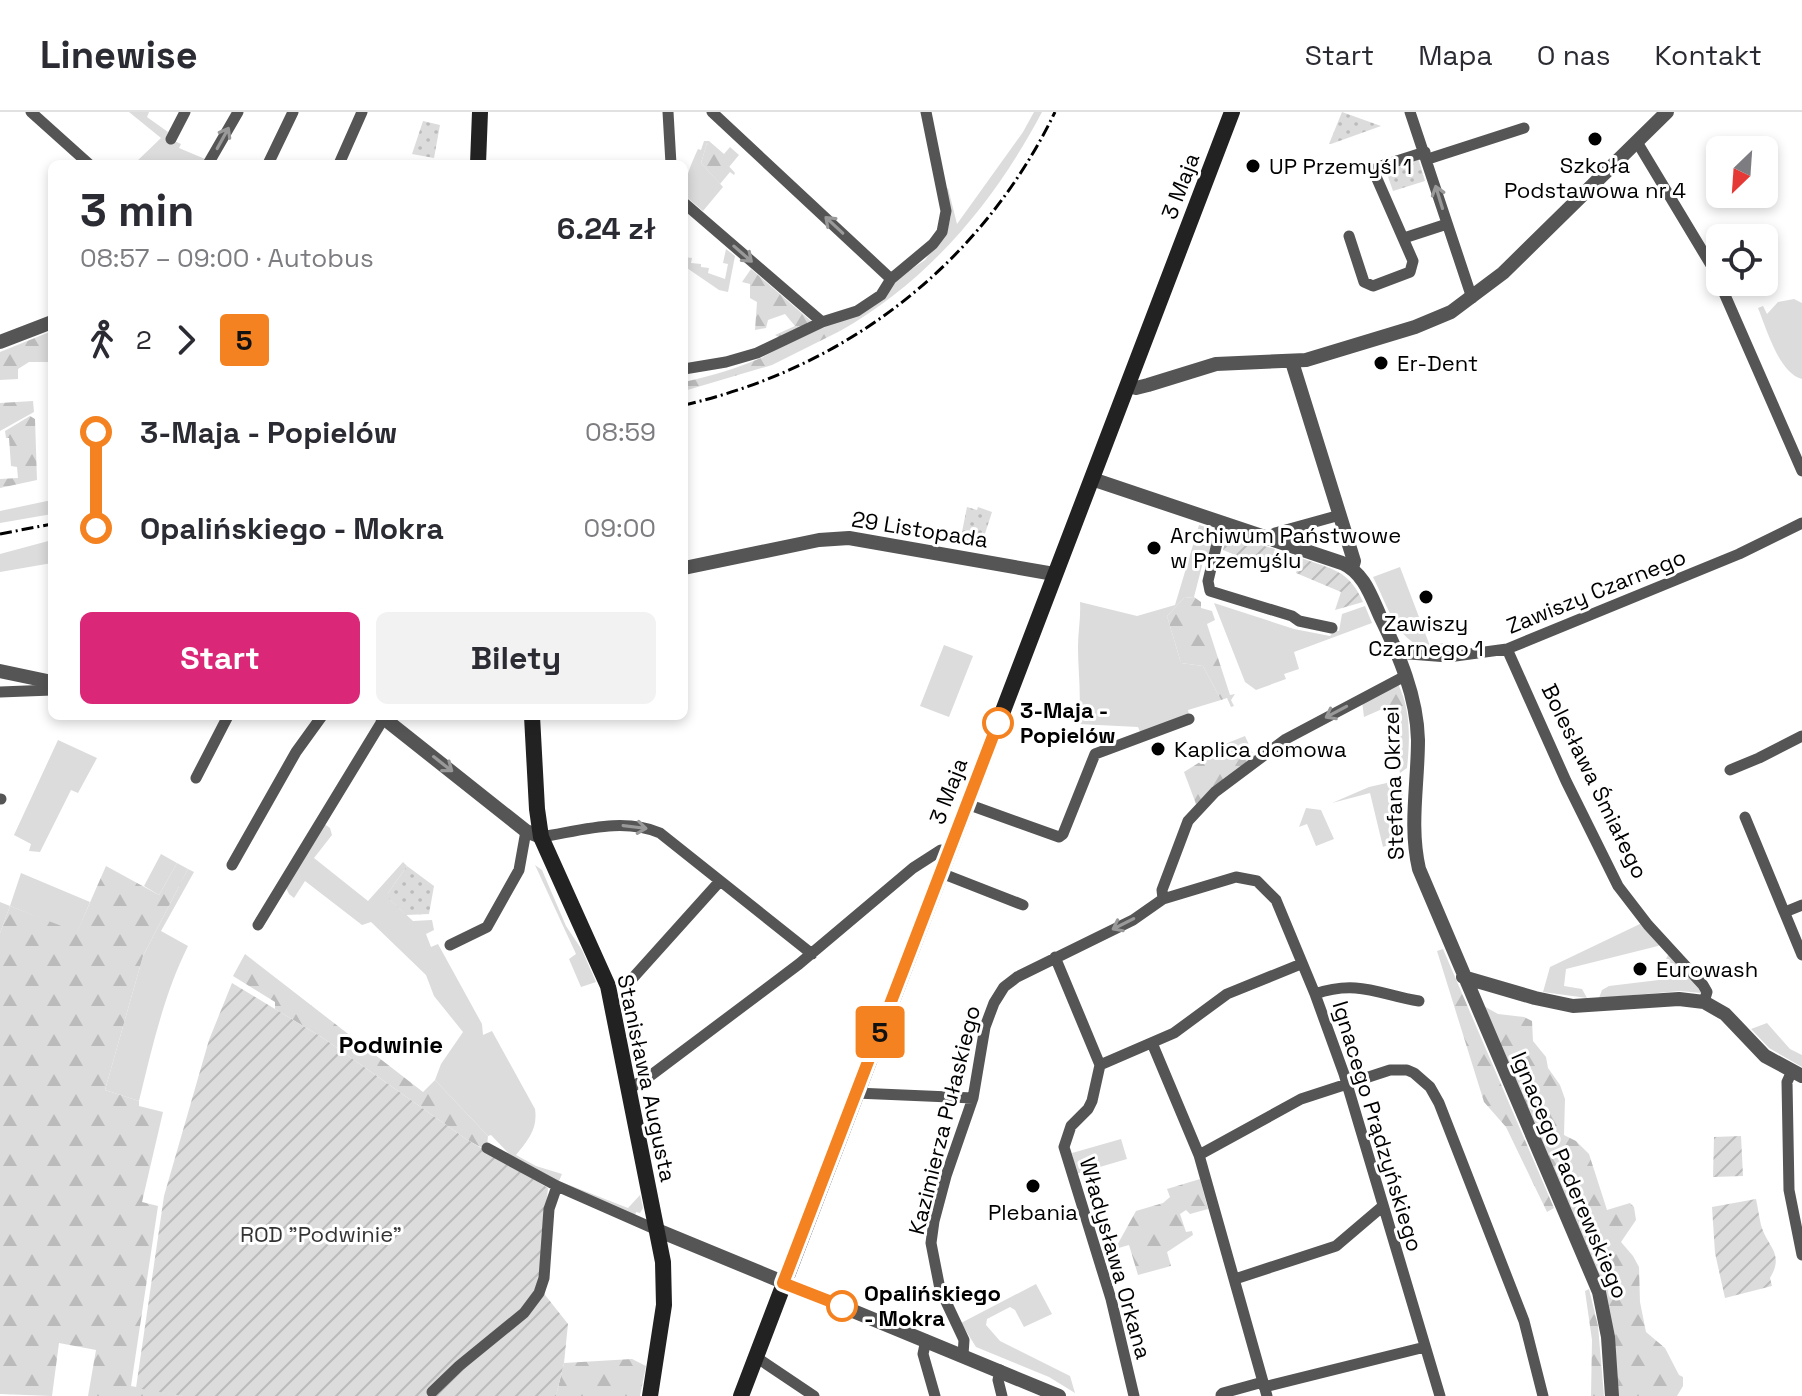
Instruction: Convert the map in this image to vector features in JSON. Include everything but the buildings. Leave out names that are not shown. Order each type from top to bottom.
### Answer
[{"type":"main road","points":[[478,160],[480,112]]},
{"type":"main road","points":[[481,138],[489,112]]},
{"type":"main road","name":"3 Maja","points":[[741,1396],[1232,112]]},
{"type":"main road","points":[[528,830],[537,809],[532,720]]},
{"type":"main road","name":"Stanisława Augusta","points":[[528,830],[608,986],[663,1262],[664,1305],[650,1396]]},
{"type":"street","points":[[31,112],[85,160]]},
{"type":"street","points":[[171,139],[185,112]]},
{"type":"street","points":[[210,160],[238,112]]},
{"type":"street","points":[[270,160],[293,112]]},
{"type":"street","points":[[341,160],[362,112]]},
{"type":"street","points":[[668,112],[671,160]]},
{"type":"street","points":[[712,112],[891,279]]},
{"type":"street","points":[[688,368],[757,353],[822,322],[857,311],[881,295],[891,279],[933,244],[946,222],[946,211],[926,112]]},
{"type":"street","points":[[1410,112],[1472,298]]},
{"type":"street","points":[[1127,386],[1136,388],[1216,364],[1292,362],[1415,327],[1451,312],[1503,273],[1667,112]]},
{"type":"street","points":[[1349,236],[1364,282],[1373,286],[1410,272],[1413,261],[1374,172],[1378,167],[1524,128]]},
{"type":"street","points":[[1637,142],[1714,270],[1802,471]]},
{"type":"street","points":[[688,206],[822,322]]},
{"type":"street","points":[[1404,238],[1447,224]]},
{"type":"street","points":[[0,342],[48,324]]},
{"type":"street","name":"Stefana Okrzei","points":[[1292,362],[1354,561],[1352,568],[1368,591],[1397,653],[1413,699],[1418,738],[1413,827],[1415,854],[1463,977]]},
{"type":"street","points":[[1092,479],[1352,568]]},
{"type":"street","points":[[1272,539],[1275,533],[1340,515]]},
{"type":"street","points":[[1222,522],[1208,581],[1210,591],[1292,616],[1299,621],[1332,628]]},
{"type":"street","name":"Zawiszy Czarnego","points":[[1397,653],[1448,657],[1507,649],[1739,554],[1801,525]]},
{"type":"street","name":"29 Listopada","points":[[688,567],[819,540],[849,538],[1054,574]]},
{"type":"street","name":"Bolesława Śmiałego","points":[[1507,649],[1579,809],[1618,886],[1648,925],[1703,985],[1707,992],[1704,1002],[1725,1014],[1765,1056],[1797,1073]]},
{"type":"street","points":[[0,671],[48,681]]},
{"type":"street","points":[[1163,899],[1162,890],[1188,821],[1215,792],[1286,739],[1405,676]]},
{"type":"street","points":[[0,692],[48,690]]},
{"type":"street","points":[[967,804],[1059,837],[1063,834],[1095,754],[1189,719]]},
{"type":"street","points":[[196,778],[226,720]]},
{"type":"street","points":[[232,865],[296,752],[319,720]]},
{"type":"street","points":[[258,925],[381,720]]},
{"type":"street","name":"Stanisława Augusta","points":[[387,720],[528,830]]},
{"type":"street","points":[[1730,770],[1802,736]]},
{"type":"street","points":[[1745,817],[1802,955]]},
{"type":"street","points":[[450,945],[487,927],[519,870],[528,830],[610,826],[645,827],[660,833],[812,954]]},
{"type":"street","points":[[629,1089],[812,954],[913,868],[941,850],[948,852]]},
{"type":"street","points":[[941,873],[1023,905]]},
{"type":"street","name":"Ignacego Prądzyńskiego","points":[[1163,899],[1236,877],[1257,881],[1276,900],[1347,1083],[1440,1396]]},
{"type":"street","points":[[631,980],[720,881]]},
{"type":"street","name":"Kazimierza Pułaskiego","points":[[963,1355],[964,1340],[940,1289],[931,1243],[942,1191],[973,1098],[985,1027],[998,995],[1010,981],[1133,920],[1163,899]]},
{"type":"street","points":[[1785,912],[1802,905]]},
{"type":"street","points":[[1055,957],[1100,1065],[1174,1033],[1227,994],[1301,964]]},
{"type":"street","points":[[1463,977],[1573,1006],[1679,999],[1704,1002]]},
{"type":"street","name":"Ignacego Paderewskiego","points":[[1463,977],[1599,1292],[1608,1337],[1612,1396]]},
{"type":"street","points":[[1315,994],[1364,988],[1419,1001]]},
{"type":"street","points":[[1152,1043],[1199,1155],[1265,1388]]},
{"type":"street","name":"Władysława Orkana","points":[[1100,1065],[1092,1101],[1069,1129],[1064,1147],[1111,1299],[1134,1396]]},
{"type":"street","points":[[1199,1155],[1301,1099],[1390,1070],[1414,1073],[1430,1087],[1524,1321],[1543,1396]]},
{"type":"street","points":[[1797,1073],[1787,1082],[1789,1190],[1802,1255]]},
{"type":"street","points":[[856,1093],[973,1098]]},
{"type":"street","points":[[487,1148],[557,1186],[657,1230],[1059,1396]]},
{"type":"street","points":[[432,1392],[524,1313],[539,1293],[544,1278],[549,1209],[557,1186]]},
{"type":"street","points":[[1235,1279],[1336,1246],[1383,1206]]},
{"type":"street","points":[[926,1340],[923,1354],[935,1396]]},
{"type":"street","points":[[1221,1395],[1265,1388],[1425,1347]]},
{"type":"street","points":[[756,1357],[814,1396]]},
{"type":"street","points":[[1000,1370],[998,1380],[1002,1396]]},
{"type":"green space","points":[[129,112],[149,112],[147,117],[168,132],[166,137],[181,144],[179,148],[205,160],[138,160],[161,138]]},
{"type":"green space","points":[[1034,112],[1042,112],[1003,177],[957,236],[931,263],[872,311],[840,331],[835,324],[765,359],[763,357],[890,288],[901,276],[925,260],[948,228],[951,216],[946,189],[957,224]]},
{"type":"green space","points":[[1342,112],[1381,126],[1329,144]]},
{"type":"green space","points":[[423,121],[440,125],[434,158],[412,154]]},
{"type":"green space","points":[[704,141],[709,141],[724,154],[730,147],[739,155],[729,167],[707,143],[701,163],[723,187],[703,211],[688,198],[688,174],[698,149],[701,150]]},
{"type":"green space","points":[[707,143],[728,161],[735,173],[730,172],[720,184],[701,163]]},
{"type":"green space","points":[[1418,158],[1425,181],[1393,191],[1385,168]]},
{"type":"green space","points":[[726,249],[735,256],[728,292],[719,290],[688,269],[688,258],[692,258],[691,263],[701,264],[701,267],[709,268],[708,273],[725,279],[728,264],[723,263]]},
{"type":"green space","points":[[751,269],[812,322],[780,338],[775,335],[795,326],[785,314],[768,320],[766,328],[755,330],[757,302],[750,298],[750,284],[742,282]]},
{"type":"green space","points":[[1794,299],[1802,303],[1802,379],[1780,360],[1758,308],[1763,306],[1767,314],[1778,302]]},
{"type":"green space","points":[[835,323],[840,331],[772,365],[688,390],[688,381],[744,365]]},
{"type":"green space","points":[[48,333],[48,362],[29,362],[18,369],[18,379],[0,380],[0,352]]},
{"type":"green space","points":[[33,401],[34,412],[0,431],[0,403]]},
{"type":"green space","points":[[30,416],[35,419],[37,480],[0,488],[0,479],[18,478],[17,467],[11,466],[9,438],[6,438],[5,431]]},
{"type":"green space","points":[[48,501],[48,515],[0,523],[0,511]]},
{"type":"green space","points":[[967,507],[992,512],[981,546],[960,542]]},
{"type":"green space","points":[[1199,525],[1214,530],[1208,559],[1204,558],[1194,597],[1184,598],[1167,616],[1181,663],[1203,666],[1221,700],[1188,710],[1189,715],[1141,734],[1138,727],[1078,724],[1080,602],[1137,616],[1175,605]]},
{"type":"green space","points":[[1227,535],[1275,549],[1269,569],[1223,550]]},
{"type":"green space","points":[[48,541],[48,564],[0,572],[0,554]]},
{"type":"green space","points":[[1301,558],[1338,572],[1352,583],[1363,602],[1335,610],[1341,592],[1296,573]]},
{"type":"green space","points":[[1400,567],[1430,646],[1443,643],[1444,648],[1429,648],[1416,644],[1406,637],[1391,616],[1373,577]]},
{"type":"green space","points":[[1194,597],[1201,602],[1201,608],[1212,611],[1215,620],[1207,624],[1230,695],[1235,694],[1231,700],[1234,706],[1231,707],[1227,698],[1221,700],[1203,666],[1181,663],[1167,616],[1184,598]]},
{"type":"green space","points":[[1214,603],[1294,629],[1330,636],[1335,630],[1339,631],[1342,614],[1365,606],[1372,623],[1294,652],[1299,669],[1284,674],[1286,679],[1256,690],[1245,682]]},
{"type":"green space","points":[[944,645],[973,656],[949,717],[920,706]]},
{"type":"green space","points":[[1398,684],[1405,704],[1409,736],[1407,768],[1400,773],[1398,764],[1402,745],[1389,706],[1364,717],[1362,701]]},
{"type":"green space","points":[[1245,736],[1254,756],[1196,804],[1184,772],[1208,757],[1205,752]]},
{"type":"green space","points":[[58,740],[97,758],[78,793],[71,790],[40,852],[29,851],[31,844],[14,835]]},
{"type":"green space","points":[[1400,780],[1403,786],[1399,824],[1402,824],[1403,839],[1383,847],[1370,793],[1332,803],[1369,787]]},
{"type":"green space","points":[[1306,808],[1321,810],[1334,839],[1316,846],[1307,824],[1299,827]]},
{"type":"green space","points":[[323,823],[330,828],[332,835],[314,858],[368,901],[403,862],[407,866],[388,893],[388,898],[413,921],[432,920],[434,930],[426,934],[431,947],[438,944],[482,1024],[483,1035],[492,1031],[535,1109],[533,1128],[516,1155],[536,1166],[562,1174],[559,1181],[628,1208],[640,1195],[643,1208],[640,1213],[636,1212],[635,1216],[556,1183],[513,1158],[435,1080],[441,1064],[463,1032],[434,996],[426,975],[371,922],[362,925],[305,881],[294,898],[285,886]]},
{"type":"green space","points":[[161,854],[177,863],[159,895],[144,886]]},
{"type":"green space","points":[[177,863],[188,869],[143,956],[105,1090],[139,1101],[139,1106],[163,1112],[142,1202],[158,1206],[131,1386],[184,1396],[88,1396],[96,1350],[59,1343],[52,1396],[0,1394],[0,933],[10,906],[77,932],[106,866],[159,895]]},
{"type":"green space","points":[[535,865],[542,870],[566,926],[582,950],[596,982],[581,987],[569,959],[576,954]]},
{"type":"green space","points":[[407,866],[434,886],[429,914],[406,915],[388,898],[388,893]]},
{"type":"green space","points":[[188,869],[194,872],[161,931],[188,946],[165,1002],[139,1101],[105,1090],[143,956]]},
{"type":"green space","points":[[21,873],[90,902],[77,933],[10,906]]},
{"type":"green space","points":[[0,902],[10,906],[0,933]]},
{"type":"green space","points":[[1642,923],[1660,944],[1658,946],[1566,969],[1564,986],[1582,989],[1587,998],[1543,992],[1550,967]]},
{"type":"green space","points":[[1443,949],[1554,1208],[1547,1212],[1506,1127],[1484,1102],[1437,951]]},
{"type":"green space","points":[[1669,953],[1700,987],[1701,993],[1680,991],[1599,998],[1602,990],[1609,986],[1667,979],[1670,974],[1666,959]]},
{"type":"green space","points":[[245,954],[423,1092],[435,1080],[488,1136],[487,1146],[480,1147],[466,1139],[323,1038],[275,1009],[275,1002],[233,976]]},
{"type":"green space","name":"ROD \"Podwinie\"","points":[[232,983],[323,1038],[466,1139],[548,1188],[538,1286],[568,1324],[564,1363],[556,1396],[183,1396],[136,1388],[164,1196],[209,1040]]},
{"type":"green space","points":[[1482,1005],[1498,1014],[1532,1021],[1533,1041],[1546,1057],[1548,1068],[1565,1099],[1564,1135],[1576,1141],[1589,1154],[1607,1210],[1630,1203],[1634,1207],[1636,1220],[1621,1242],[1639,1267],[1640,1302],[1646,1332],[1665,1348],[1683,1377],[1683,1386],[1677,1396],[1617,1396],[1605,1316]]},
{"type":"green space","points":[[1767,1023],[1790,1049],[1802,1055],[1802,1067],[1769,1048],[1751,1029]]},
{"type":"green space","points":[[1741,1136],[1743,1176],[1713,1177],[1714,1137]]},
{"type":"green space","points":[[1121,1139],[1127,1159],[1076,1174],[1072,1153]]},
{"type":"green space","points":[[1200,1179],[1208,1209],[1190,1214],[1186,1210],[1180,1214],[1186,1232],[1192,1231],[1193,1235],[1167,1252],[1171,1266],[1138,1275],[1129,1245],[1115,1249],[1136,1211],[1163,1203],[1170,1197],[1167,1189]]},
{"type":"green space","points":[[1756,1199],[1761,1225],[1775,1256],[1770,1278],[1772,1286],[1725,1298],[1715,1253],[1712,1207]]},
{"type":"green space","points":[[1036,1284],[1052,1314],[1024,1327],[1010,1307],[987,1319],[986,1325],[1000,1341],[1070,1376],[1075,1393],[1049,1377],[976,1347],[961,1323]]},
{"type":"green space","points":[[1589,1289],[1598,1326],[1604,1396],[1591,1396],[1592,1340],[1585,1291]]},
{"type":"green space","points":[[632,1359],[646,1366],[640,1396],[556,1396],[564,1363]]},
{"type":"railway","points":[[688,404],[744,388],[800,365],[854,336],[903,301],[949,261],[989,216],[1025,166],[1055,112]]},
{"type":"railway","points":[[0,534],[48,525]]},
{"type":"bus line","name":"5","points":[[842,1306],[783,1283],[998,723]]},
{"type":"place","name":"Szkoła Podstawowa nr 4","points":[[1595,139]]},
{"type":"place","name":"UP Przemyśl 1","points":[[1253,166]]},
{"type":"place","name":"Er-Dent","points":[[1381,363]]},
{"type":"place","name":"Archiwum Państwowe w Przemyślu","points":[[1154,548]]},
{"type":"place","name":"Zawiszy Czarnego 1","points":[[1426,597]]},
{"type":"place","name":"3-Maja - Popielów","points":[[998,723]]},
{"type":"place","name":"Kaplica domowa","points":[[1158,749]]},
{"type":"place","name":"Eurowash","points":[[1640,969]]},
{"type":"place","name":"Plebania","points":[[1033,1186]]},
{"type":"place","name":"Opalińskiego - Mokra","points":[[842,1306]]},
{"type":"district","name":"Podwinie","points":[[391,1044]]}]
